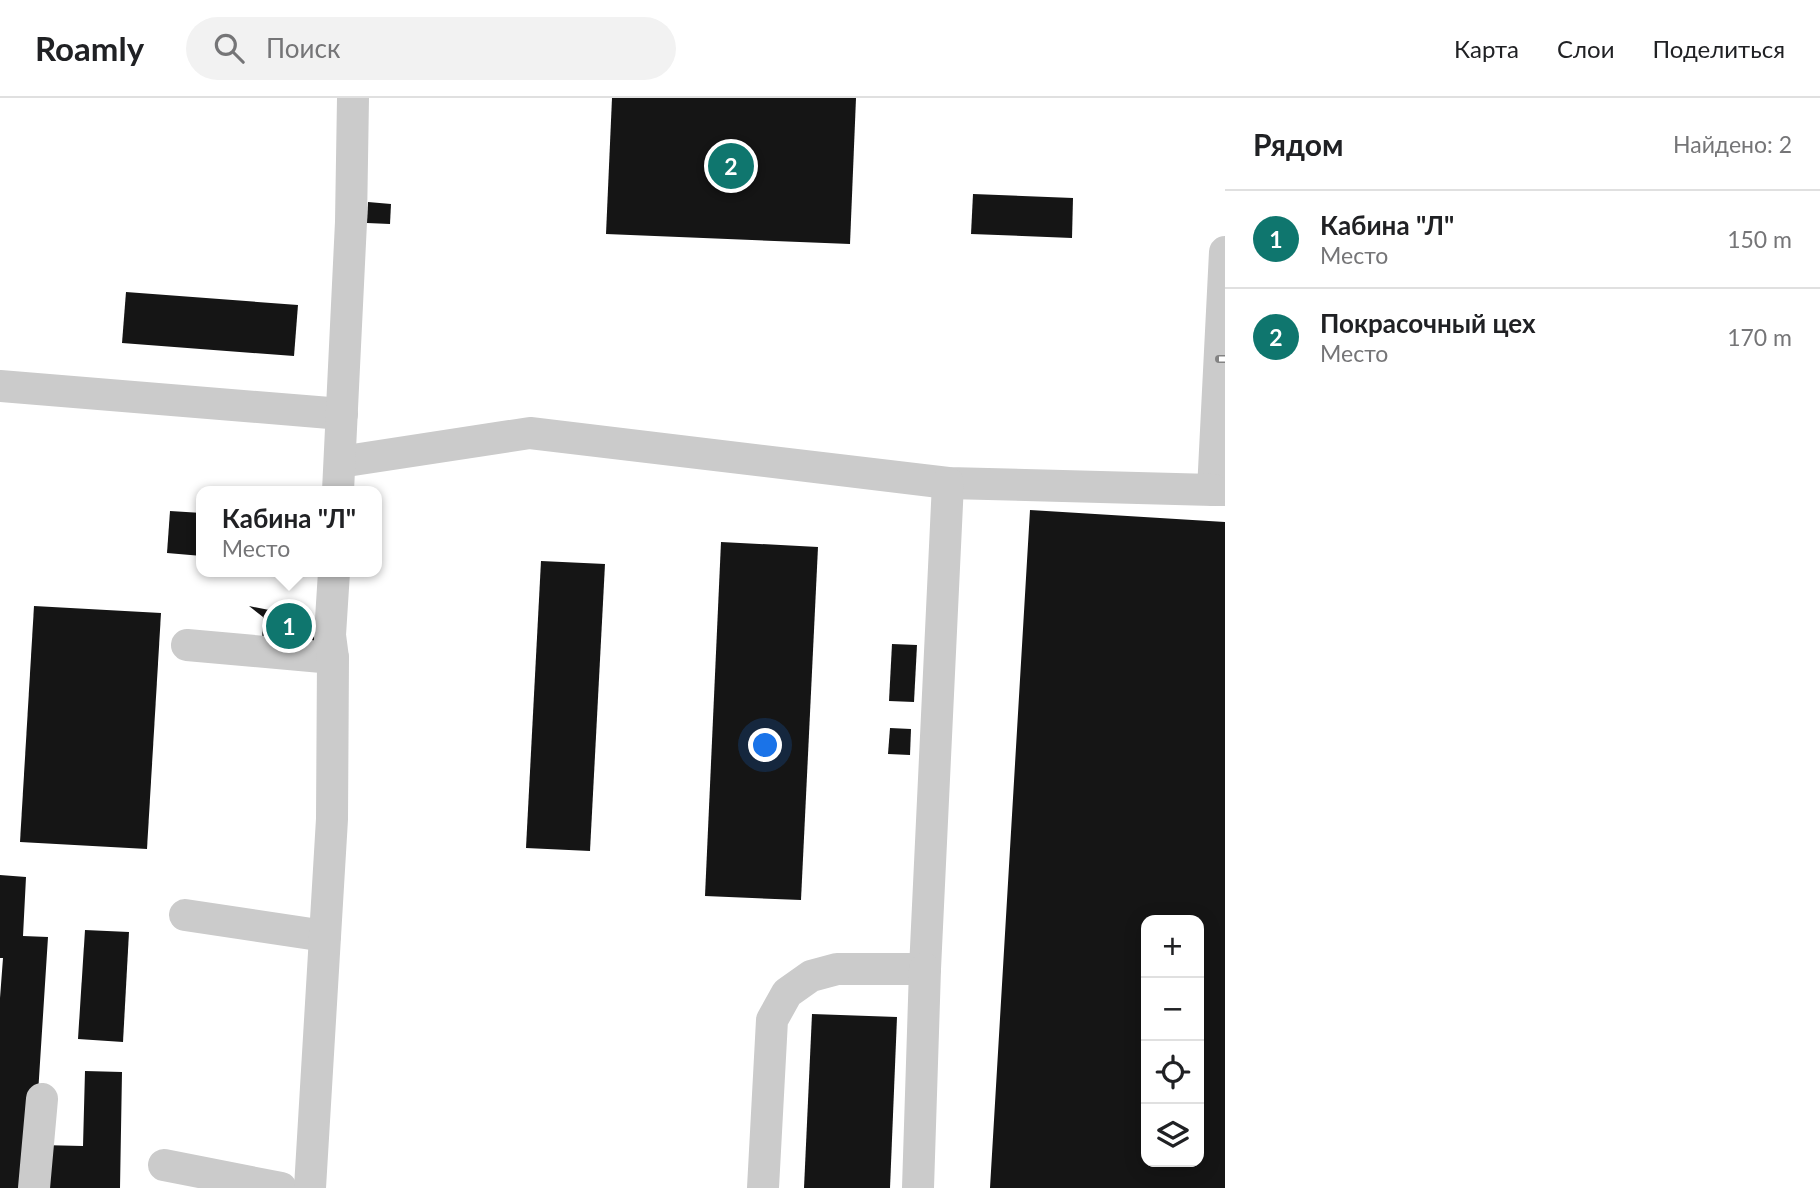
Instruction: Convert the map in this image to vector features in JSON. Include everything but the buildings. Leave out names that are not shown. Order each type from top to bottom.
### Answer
[{"type":"lane","points":[[353,98],[351,222],[339,477],[530,433],[948,483],[1219,490],[1225,252]]},
{"type":"lane","points":[[0,386],[342,414]]},
{"type":"lane","points":[[918,1188],[925,969],[948,483]]},
{"type":"lane","points":[[310,1188],[332,819],[333,658],[330,635],[334,577]]},
{"type":"lane","points":[[187,645],[333,658]]},
{"type":"lane","points":[[186,915],[326,936]]},
{"type":"lane","points":[[763,1188],[772,1020],[787,993],[811,976],[837,969],[925,969]]},
{"type":"lane","points":[[34,1188],[42,1099]]},
{"type":"lane","points":[[164,1164],[281,1188]]},
{"type":"railway","points":[[1219,359],[1225,359]]},
{"type":"place","name":"Покрасочный цех","points":[[731,166]]},
{"type":"place","name":"Кабина \"Л\"","points":[[289,626]]}]
